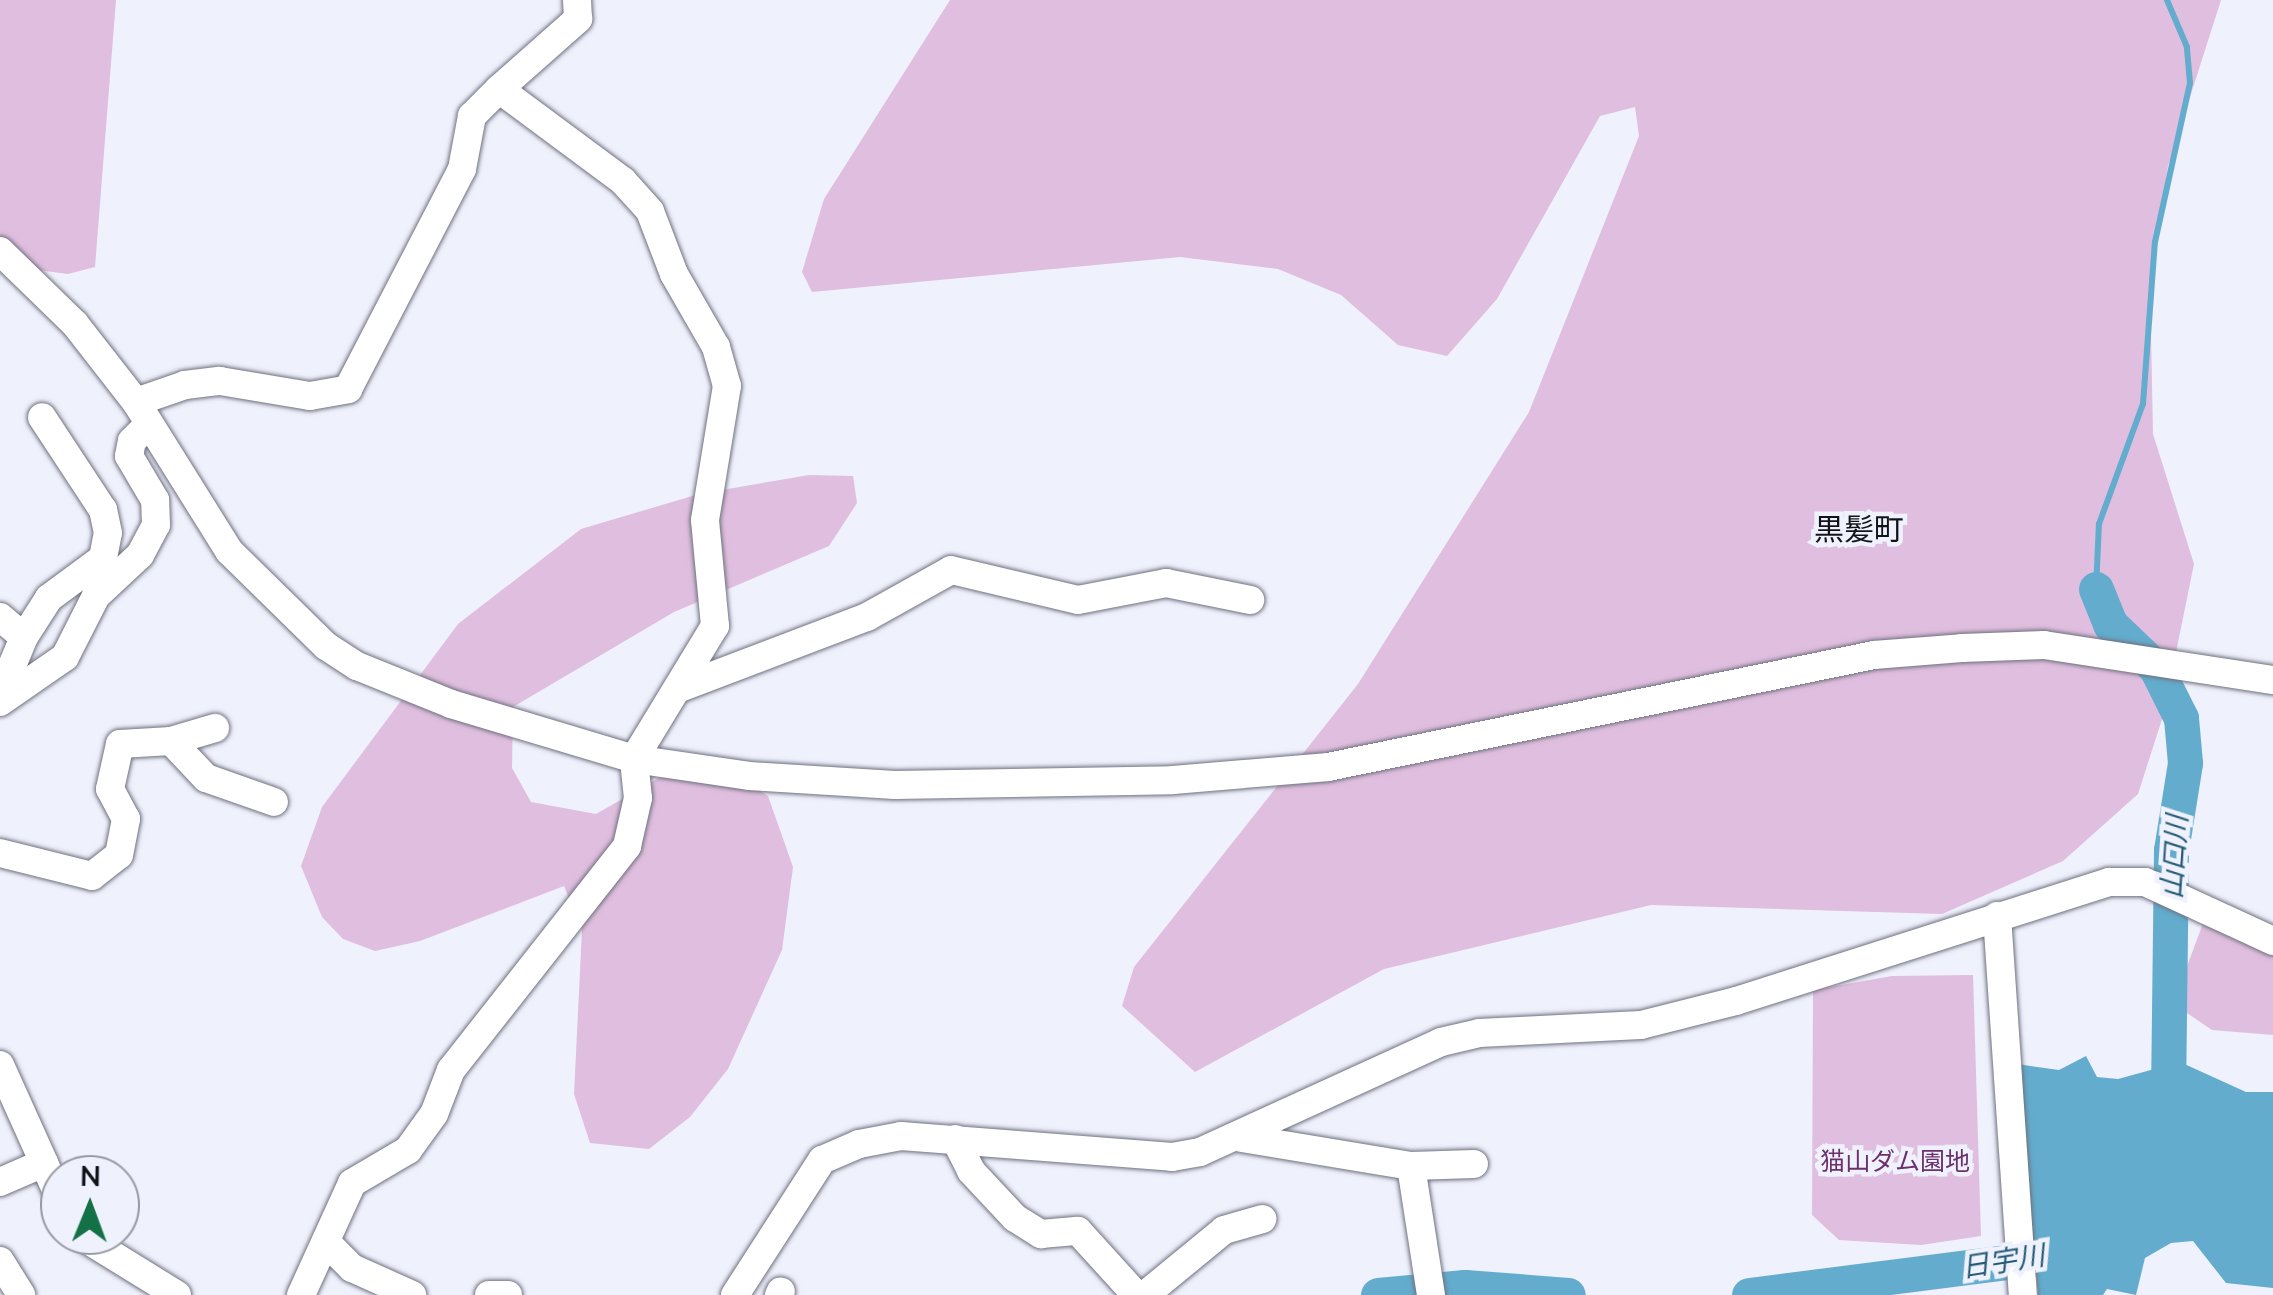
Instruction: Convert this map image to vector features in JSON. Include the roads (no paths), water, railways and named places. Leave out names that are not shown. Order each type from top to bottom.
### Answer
[{"type":"street","points":[[0,698],[64,657],[96,596],[140,555],[156,524],[155,500],[129,456],[143,413],[184,384],[220,381],[310,396],[348,389],[462,170],[472,116],[578,19],[577,0]]},
{"type":"street","points":[[301,1295],[328,1244],[352,1183],[408,1150],[434,1114],[451,1070],[627,846],[638,798],[634,759],[715,626],[705,520],[727,386],[722,366],[674,274],[650,211],[624,180],[499,90]]},
{"type":"street","points":[[0,251],[76,324],[143,413],[230,551],[271,598],[357,666],[572,742],[634,759],[748,776],[895,784],[1193,779],[1328,767],[1874,655],[2044,645],[2273,680]]},
{"type":"street","points":[[0,698],[24,636],[49,598],[102,558],[108,533],[103,510],[42,416]]},
{"type":"street","points":[[680,688],[867,616],[918,582],[951,570],[1078,600],[1166,583],[1250,600]]},
{"type":"street","points":[[0,617],[24,636]]},
{"type":"street","points":[[1,856],[92,876],[119,854],[126,819],[110,789],[120,744],[171,741],[215,728]]},
{"type":"street","points":[[171,741],[206,778],[274,802]]},
{"type":"street","points":[[735,1295],[822,1160],[887,1139],[955,1139],[1172,1158],[1242,1138],[1441,1042],[1479,1033],[1641,1024],[1736,1001],[2080,886],[2145,882],[2273,941]]},
{"type":"street","points":[[1997,916],[2023,1295]]},
{"type":"street","points":[[0,1065],[40,1155]]},
{"type":"street","points":[[1242,1138],[1411,1166],[1474,1164]]},
{"type":"street","points":[[955,1139],[971,1171],[1015,1218],[1040,1234],[1078,1231],[1136,1295]]},
{"type":"street","points":[[0,1182],[40,1165]]},
{"type":"street","points":[[1411,1166],[1430,1295]]},
{"type":"street","points":[[1145,1295],[1224,1230],[1262,1219]]},
{"type":"street","points":[[328,1244],[352,1268],[412,1295]]},
{"type":"street","points":[[112,1255],[177,1295]]},
{"type":"street","points":[[0,1261],[21,1295]]},
{"type":"street","points":[[489,1295],[508,1295]]},
{"type":"water","points":[[2086,1056],[2097,1077],[2118,1079],[2180,1062],[2246,1092],[2273,1092],[2273,1288],[2226,1283],[2193,1241],[2171,1243],[2145,1258],[2136,1295],[2107,1289],[2103,1295],[2038,1295],[2017,1064],[2059,1070]]},
{"type":"waterway","points":[[2096,589],[2099,524],[2143,404],[2155,242],[2190,83],[2187,47],[2167,0]]},
{"type":"waterway","name":"山口川","points":[[2096,589],[2110,624],[2156,668],[2181,718],[2185,763],[2171,850],[2168,1113]]},
{"type":"waterway","name":"日宇川","points":[[1749,1295],[2055,1256]]},
{"type":"waterway","name":"日宇川","points":[[1378,1295],[1465,1287],[1568,1295]]},
{"type":"district","name":"黒髪町","points":[[1859,531]]},
{"type":"park label","name":"猫山ダム園地","points":[[1895,1162]]}]
